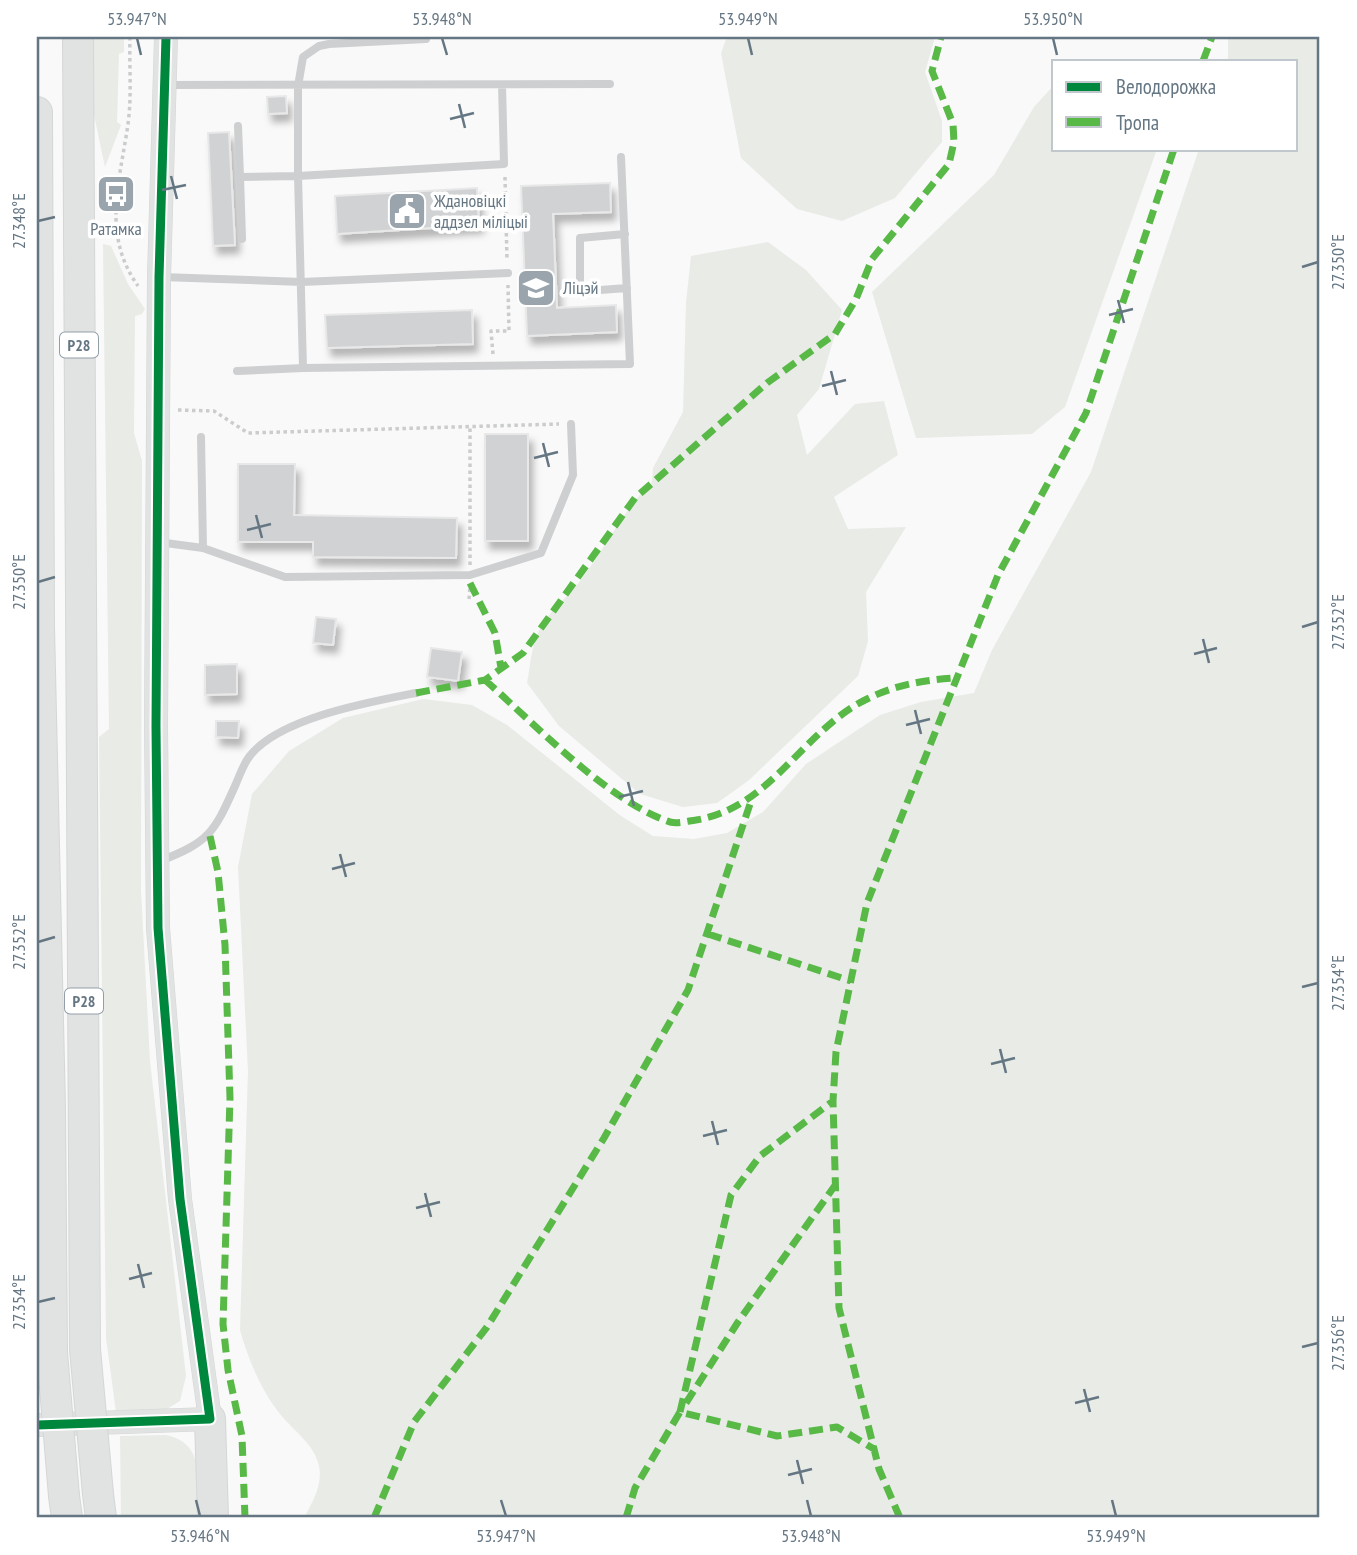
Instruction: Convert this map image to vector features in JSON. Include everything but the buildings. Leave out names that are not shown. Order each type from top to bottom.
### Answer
[{"type":"highway","name":"Р28","points":[[78,37],[85,1349],[99,1506]]},
{"type":"highway","name":"Р28","points":[[37,112],[38,639],[50,1094],[52,1352],[65,1507]]},
{"type":"highway","points":[[210,1419],[213,1518]]},
{"type":"street","points":[[37,1425],[210,1419],[180,1199],[167,1065],[156,863],[158,542],[153,282],[166,37]]},
{"type":"lane","points":[[303,368],[298,86],[303,57],[318,46],[426,39]]},
{"type":"lane","points":[[164,85],[610,84]]},
{"type":"lane","points":[[240,177],[504,164],[502,85]]},
{"type":"lane","points":[[239,126],[242,239]]},
{"type":"lane","points":[[237,371],[630,364],[621,157]]},
{"type":"lane","points":[[625,234],[580,238],[580,287],[587,291],[627,288]]},
{"type":"lane","points":[[153,282],[302,282],[508,273]]},
{"type":"lane","points":[[158,542],[204,548],[285,578],[470,575],[541,554],[573,475],[571,424]]},
{"type":"lane","points":[[201,437],[204,548]]},
{"type":"lane","points":[[156,863],[210,836],[248,757],[265,741],[311,719],[349,706],[416,693]]},
{"type":"path","points":[[130,37],[128,124],[117,177],[116,232],[128,271],[138,286],[153,282]]},
{"type":"path","points":[[171,410],[214,411],[248,433],[571,424]]},
{"type":"path","points":[[469,599],[470,427]]},
{"type":"shaded area","points":[[94,37],[124,37],[124,52],[119,54],[117,122],[121,125],[105,167],[94,115]]},
{"type":"shaded area","points":[[727,37],[935,37],[925,72],[942,121],[942,142],[895,198],[842,221],[797,209],[741,158],[721,53]]},
{"type":"shaded area","points":[[1228,37],[1320,37],[1320,1518],[304,1518],[318,1487],[320,1473],[317,1458],[267,1395],[251,1363],[240,1330],[248,1071],[238,867],[252,794],[289,751],[343,718],[423,699],[472,705],[507,725],[621,816],[653,836],[694,839],[727,833],[763,812],[806,764],[880,715],[921,702],[974,693],[992,650],[1091,472],[1199,150],[1298,150],[1298,60],[1228,60]]},
{"type":"shaded area","points":[[1052,87],[1052,150],[1157,150],[1065,407],[1032,434],[916,438],[872,292],[994,175],[1034,107]]},
{"type":"shaded area","points":[[768,242],[806,270],[842,310],[819,389],[797,415],[807,455],[855,404],[884,401],[898,455],[834,497],[848,529],[906,527],[866,592],[868,641],[858,676],[748,781],[717,803],[683,807],[640,794],[559,726],[527,683],[533,647],[541,628],[580,581],[632,505],[652,482],[653,468],[683,412],[686,303],[691,256]]},
{"type":"shaded area","points":[[103,244],[111,246],[128,284],[145,309],[142,314],[135,316],[134,433],[142,461],[141,890],[150,1061],[186,1376],[180,1401],[167,1409],[116,1412],[106,1338],[99,737],[109,729]]},
{"type":"shaded area","points":[[166,1435],[189,1447],[194,1457],[198,1480],[197,1518],[121,1518],[120,1436]]},
{"type":"marked path","points":[[416,693],[485,680],[523,653],[635,498],[767,383],[835,334],[856,299],[872,259],[949,164],[954,142],[953,124],[932,71],[941,37]]},
{"type":"marked path","points":[[1203,60],[1212,37]]},
{"type":"marked path","points":[[900,1518],[879,1469],[839,1308],[833,1101],[836,1052],[867,903],[998,575],[1086,413],[1174,150]]},
{"type":"marked path","points":[[470,583],[495,633],[501,668]]},
{"type":"marked path","points":[[485,680],[573,760],[621,797],[676,823],[722,813],[745,800],[766,785],[824,729],[867,699],[910,684],[954,678]]},
{"type":"marked path","points":[[374,1518],[414,1422],[487,1327],[604,1138],[688,990],[752,798]]},
{"type":"marked path","points":[[210,836],[218,872],[225,945],[230,1098],[223,1324],[228,1370],[242,1436],[245,1518]]},
{"type":"marked path","points":[[708,934],[851,981]]},
{"type":"marked path","points":[[680,1412],[731,1195],[760,1156],[833,1101]]},
{"type":"marked path","points":[[686,1403],[738,1322],[836,1184]]},
{"type":"marked path","points":[[626,1518],[635,1488],[680,1412],[777,1436],[837,1427],[874,1449]]},
{"type":"cycle path","points":[[37,1425],[210,1419],[180,1199],[158,928],[156,726],[159,277],[166,37]]},
{"type":"place","name":"Ратамка","points":[[116,194]]},
{"type":"place","name":"Ждановіцкі аддзел міліцыі","points":[[407,211]]},
{"type":"place","name":"Ліцэй","points":[[536,288]]}]
